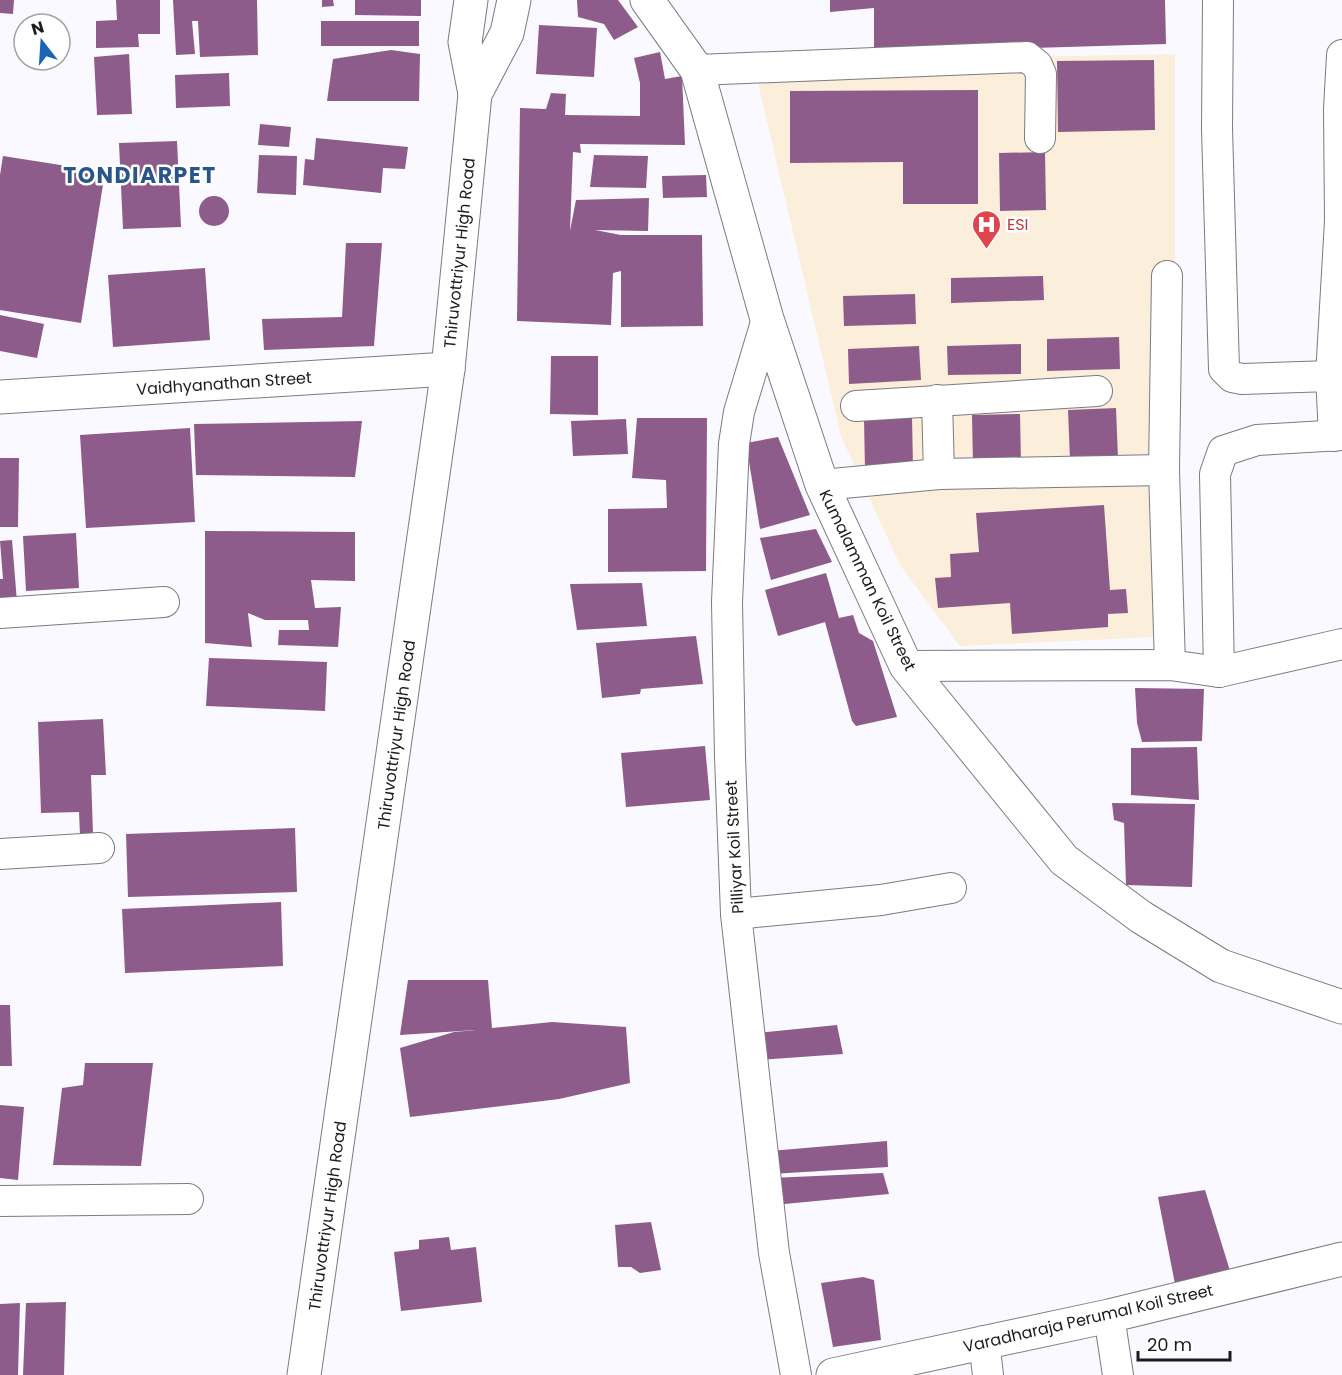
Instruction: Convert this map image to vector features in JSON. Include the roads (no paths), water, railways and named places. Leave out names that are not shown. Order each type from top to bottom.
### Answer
[{"type":"main road","name":"Thiruvottriyur High Road","points":[[304,1375],[448,369],[475,94],[465,42],[471,0]]},
{"type":"main road","name":"Thiruvottriyur High Road","points":[[475,94],[507,33],[514,0]]},
{"type":"main road","name":"Kumalamman Koil Street","points":[[647,0],[697,70],[767,319],[822,485],[906,666],[1064,860],[1141,917],[1221,966],[1342,1006]]},
{"type":"main road","name":"Vaidhyanathan Street","points":[[0,397],[448,369]]},
{"type":"main road","name":"Varadharaja Perumal Koil Street","points":[[833,1375],[1110,1316],[1342,1259]]},
{"type":"street","points":[[1218,0],[1217,141],[1224,369],[1232,377],[1242,379],[1331,376]]},
{"type":"street","points":[[1219,672],[1215,474],[1223,451],[1257,440],[1338,436],[1331,376],[1340,221],[1339,109],[1342,55]]},
{"type":"street","points":[[697,70],[1027,57],[1037,65],[1041,74],[1040,138]]},
{"type":"street","points":[[1167,276],[1164,470],[1170,665]]},
{"type":"street","name":"Pilliyar Koil Street","points":[[767,319],[739,412],[734,444],[727,602],[736,915],[774,1253],[796,1375]]},
{"type":"street","points":[[856,406],[1097,391]]},
{"type":"street","points":[[937,400],[939,474]]},
{"type":"street","points":[[822,485],[939,474],[1164,470]]},
{"type":"street","points":[[0,613],[164,602]]},
{"type":"street","points":[[906,666],[1170,665],[1219,672],[1342,644]]},
{"type":"street","points":[[0,854],[99,848]]},
{"type":"street","points":[[736,915],[881,900],[951,888]]},
{"type":"street","points":[[0,1201],[188,1199]]},
{"type":"street","points":[[1110,1316],[1118,1375]]},
{"type":"street","points":[[984,1341],[988,1375]]},
{"type":"place","name":"ESI","points":[[986,250]]},
{"type":"district","name":"TONDIARPET","points":[[140,175]]}]
